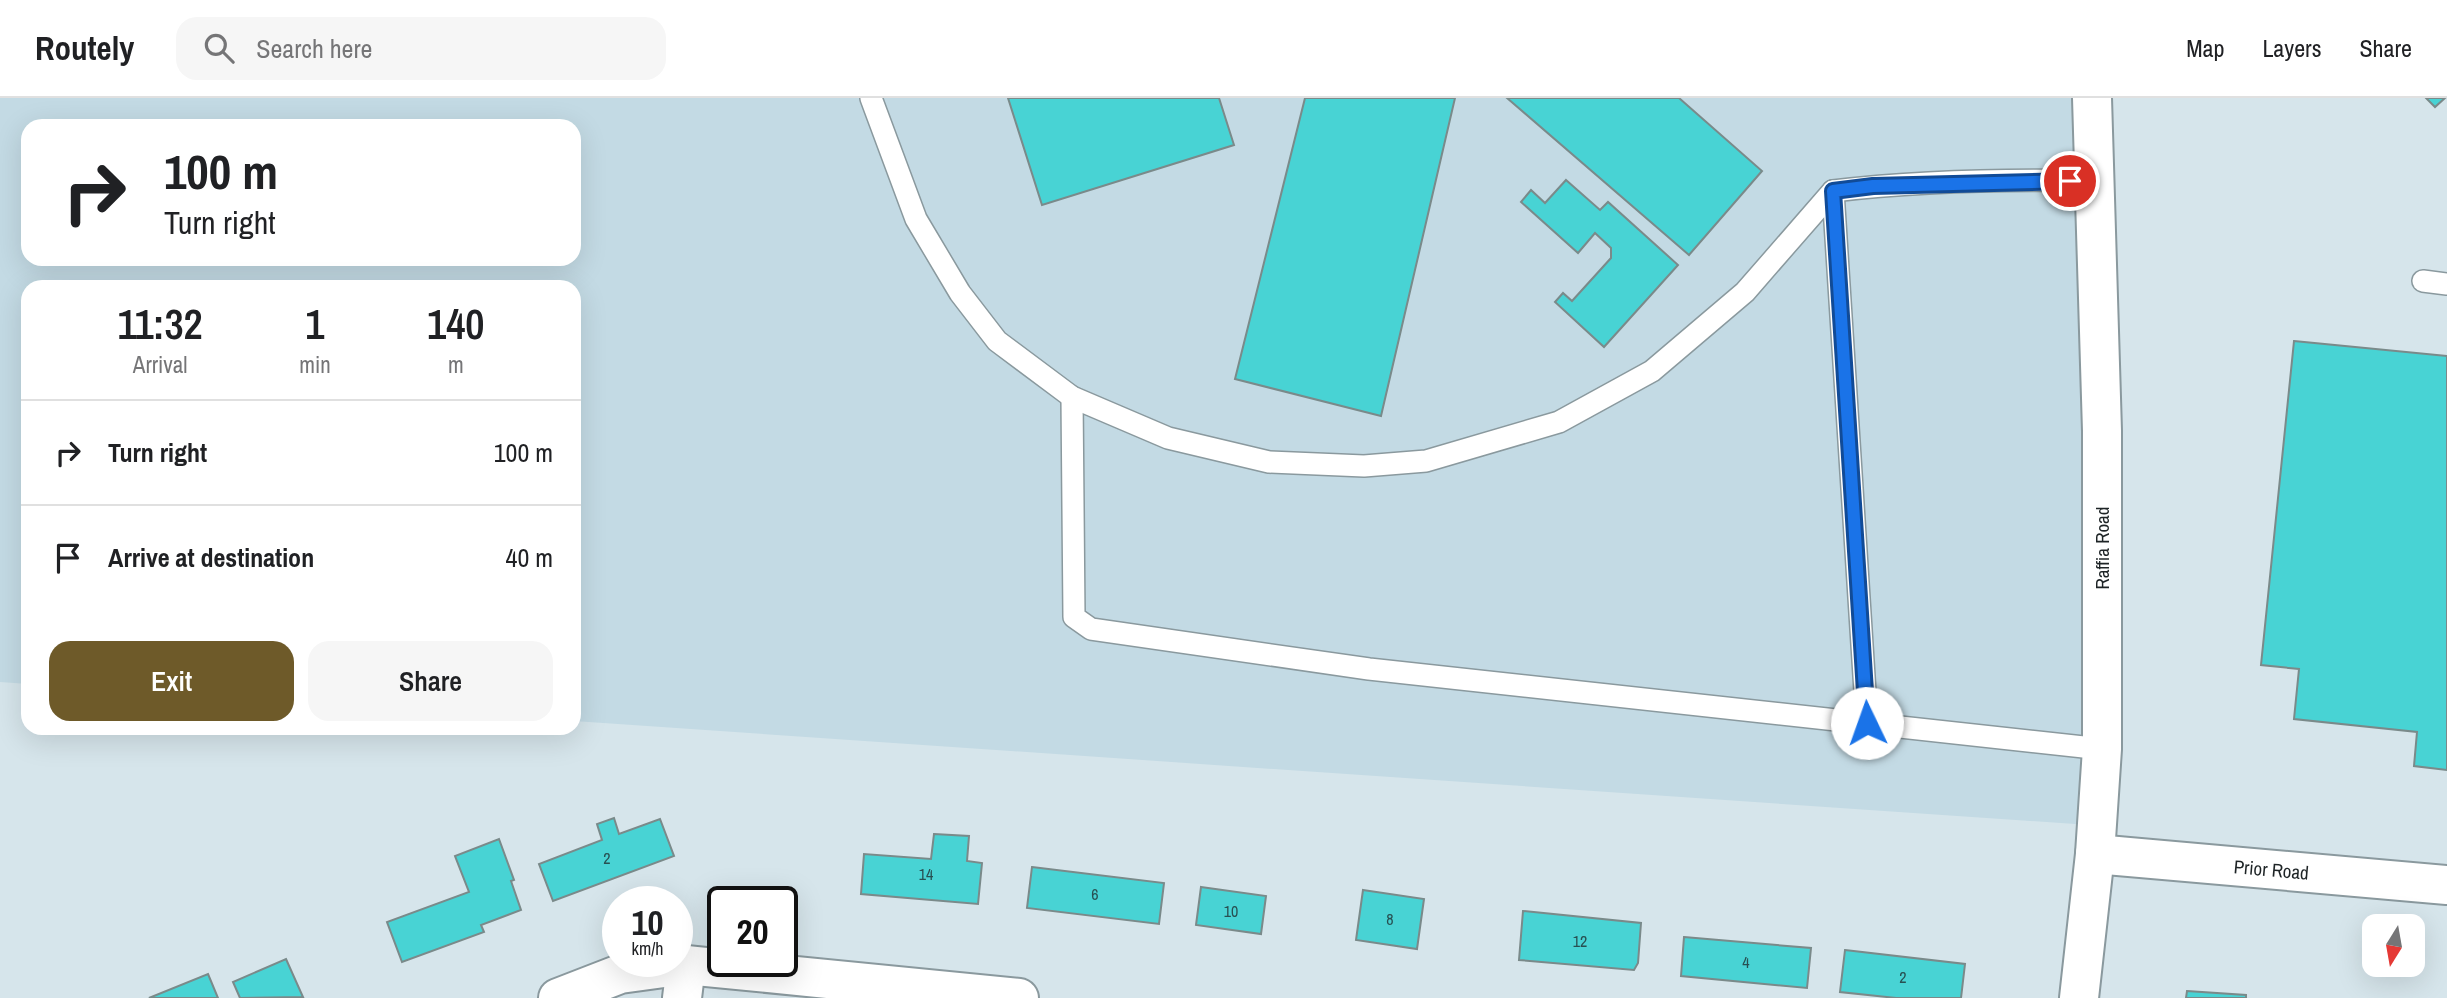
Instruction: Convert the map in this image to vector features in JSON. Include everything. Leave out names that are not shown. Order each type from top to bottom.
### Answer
[{"type":"main road","name":"Raffia Road","points":[[2079,998],[2095,854],[2102,749],[2102,431],[2092,98]]},
{"type":"main road","name":"Prior Road","points":[[2095,854],[2447,885]]},
{"type":"main road","points":[[558,998],[620,974],[684,982],[1019,998]]},
{"type":"lane","points":[[871,98],[916,219],[960,293],[997,341],[1072,397],[1168,438],[1269,462],[1364,466],[1426,461],[1559,422],[1652,371],[1745,292],[1833,191],[1886,186],[2045,180],[2094,181]]},
{"type":"lane","points":[[1833,191],[1867,723]]},
{"type":"lane","points":[[2423,281],[2447,284]]},
{"type":"lane","points":[[1072,397],[1074,617],[1091,629],[1369,670],[2102,749]]},
{"type":"shaded area","points":[[0,98],[2073,98],[2093,496],[2104,826],[581,721],[581,280],[21,280],[21,684],[0,682]]},
{"type":"building","points":[[1008,98],[1219,98],[1234,145],[1042,205]]},
{"type":"building","points":[[1305,98],[1455,98],[1381,416],[1235,379]]},
{"type":"building","points":[[1507,98],[1679,98],[1762,171],[1689,255]]},
{"type":"building","points":[[2426,98],[2445,98],[2435,107]]},
{"type":"building","points":[[1566,180],[1600,210],[1608,202],[1678,265],[1604,347],[1555,302],[1563,293],[1572,301],[1611,258],[1611,248],[1595,233],[1578,253],[1521,202],[1531,190],[1545,203]]},
{"type":"building","points":[[2294,341],[2447,356],[2447,770],[2414,766],[2417,732],[2294,719],[2299,669],[2261,665]]},
{"type":"building","points":[[614,818],[619,834],[660,819],[674,856],[553,901],[539,864],[602,840],[597,824]]},
{"type":"building","points":[[934,834],[969,836],[967,861],[982,863],[978,904],[861,894],[864,854],[931,859]]},
{"type":"building","points":[[499,839],[514,880],[511,881],[521,910],[481,925],[484,932],[402,962],[387,922],[469,892],[455,856]]},
{"type":"building","points":[[1032,867],[1164,883],[1159,924],[1027,908]]},
{"type":"building","points":[[1201,887],[1266,896],[1261,934],[1196,925]]},
{"type":"building","points":[[1363,890],[1424,899],[1417,949],[1356,940]]},
{"type":"building","points":[[1523,911],[1641,923],[1638,963],[1634,970],[1519,960]]},
{"type":"building","points":[[1684,937],[1811,948],[1807,988],[1681,976]]},
{"type":"building","points":[[1845,950],[1965,964],[1961,998],[1896,998],[1840,992]]},
{"type":"building","points":[[286,959],[303,997],[240,998],[233,982]]},
{"type":"building","points":[[208,974],[218,998],[149,998]]},
{"type":"building","points":[[2187,991],[2246,995],[2246,998],[2186,998]]},
{"type":"route","points":[[1867,723],[1833,191],[1873,186],[2070,181]]}]
